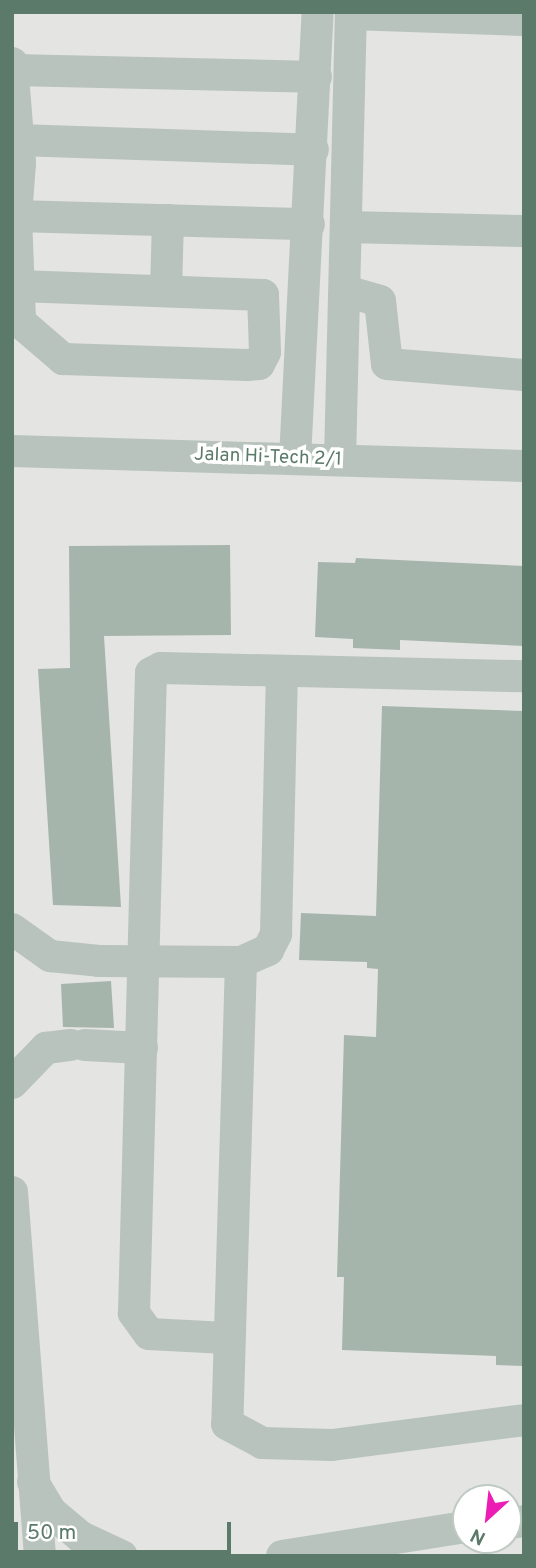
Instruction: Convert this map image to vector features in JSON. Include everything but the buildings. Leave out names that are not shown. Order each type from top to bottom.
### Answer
[{"type":"street","points":[[295,459],[318,12]]},
{"type":"street","points":[[340,460],[349,292],[346,228],[351,13],[524,20]]},
{"type":"street","points":[[12,63],[18,140],[16,216],[20,323],[63,359],[259,364],[263,295],[19,286]]},
{"type":"street","points":[[13,70],[316,77]]},
{"type":"street","points":[[18,140],[313,150]]},
{"type":"street","points":[[16,216],[309,224]]},
{"type":"street","points":[[166,291],[168,220]]},
{"type":"street","points":[[346,228],[524,230]]},
{"type":"street","points":[[349,292],[380,301],[387,364],[524,374]]},
{"type":"street","points":[[300,359],[323,372],[346,361]]},
{"type":"street","points":[[12,431],[48,452],[12,476]]},
{"type":"street","name":"Jalan Hi-Tech 2/1","points":[[12,451],[524,466]]},
{"type":"street","points":[[226,1338],[149,1334],[134,1313],[151,673],[161,668],[282,674],[524,676]]},
{"type":"street","points":[[12,929],[50,956],[241,962],[268,950],[276,934],[282,674]]},
{"type":"street","points":[[241,962],[223,1414],[234,1433],[253,1440],[331,1445],[524,1420]]},
{"type":"street","points":[[12,1083],[29,1059],[46,1048],[78,1045],[142,1048]]},
{"type":"street","points":[[12,1192],[40,1556]]},
{"type":"street","points":[[33,1481],[51,1512],[81,1537],[122,1556]]},
{"type":"street","points":[[282,1556],[452,1529]]},
{"type":"shaded area","points":[[12,12],[524,12],[524,1556],[12,1556]]}]
